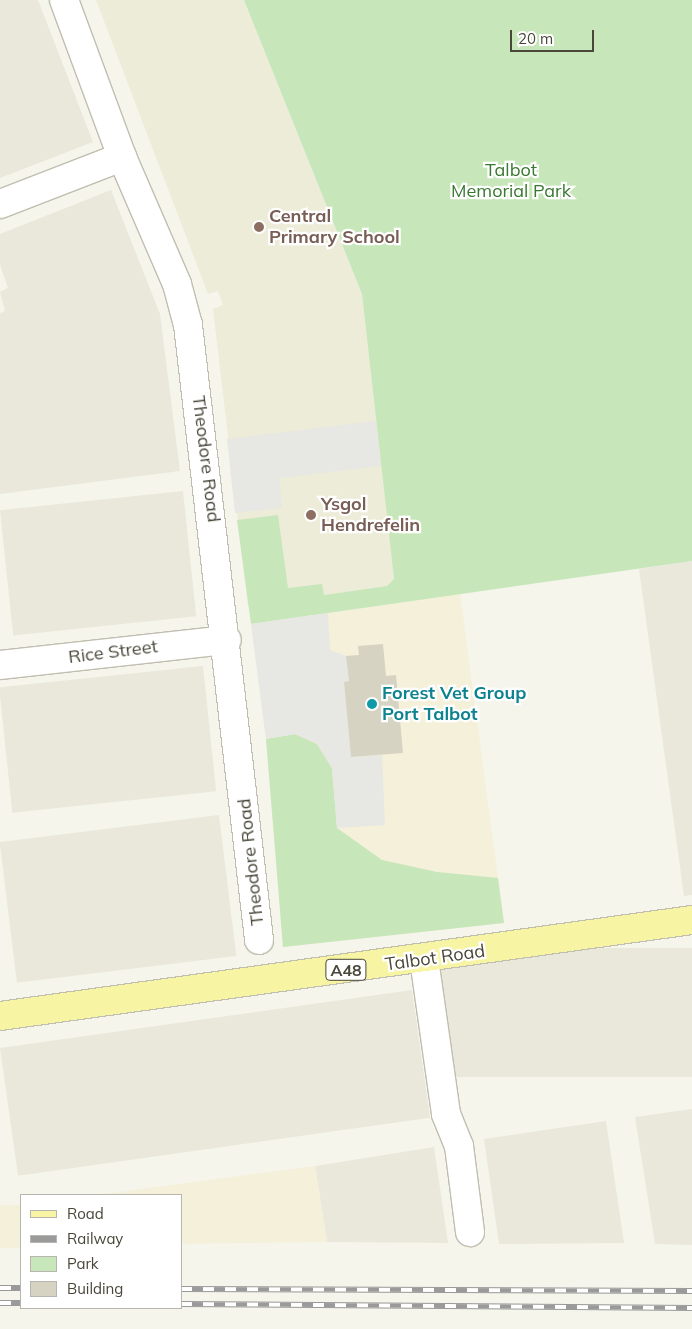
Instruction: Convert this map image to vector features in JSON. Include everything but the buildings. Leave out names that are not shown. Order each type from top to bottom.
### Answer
[{"type":"main road","name":"Talbot Road","points":[[0,1016],[424,960],[692,920]]},
{"type":"street","name":"Theodore Road","points":[[64,0],[122,157],[177,284],[188,325],[227,640],[259,940]]},
{"type":"street","points":[[0,204],[122,157]]},
{"type":"street","name":"Rice Street","points":[[0,665],[227,640]]},
{"type":"street","points":[[424,960],[446,1114],[459,1146],[470,1232]]},
{"type":"shaded area","points":[[0,0],[38,0],[93,142],[0,178]]},
{"type":"shaded area","name":"Central Primary School","points":[[96,0],[244,0],[362,294],[394,579],[387,586],[248,606],[213,309],[223,305],[218,291],[208,294]]},
{"type":"shaded area","points":[[111,190],[160,314],[180,471],[0,494],[0,313],[5,311],[0,292],[8,288],[0,265],[0,234]]},
{"type":"shaded area","points":[[376,421],[381,466],[279,478],[282,508],[235,513],[227,439]]},
{"type":"shaded area","points":[[183,491],[196,616],[13,636],[0,510]]},
{"type":"shaded area","points":[[692,561],[692,895],[684,896],[639,569]]},
{"type":"shaded area","points":[[460,593],[504,923],[283,947],[266,739],[251,624]]},
{"type":"shaded area","points":[[328,613],[330,650],[346,656],[349,681],[344,682],[351,757],[382,755],[385,825],[337,828],[332,768],[317,744],[295,734],[266,739],[251,624]]},
{"type":"shaded area","points":[[203,666],[216,791],[12,813],[0,687]]},
{"type":"shaded area","points":[[219,815],[236,956],[17,983],[0,842]]},
{"type":"shaded area","points":[[440,948],[692,948],[692,1077],[440,1077]]},
{"type":"shaded area","points":[[412,990],[430,1118],[18,1176],[0,1048]]},
{"type":"shaded area","points":[[692,1109],[692,1245],[655,1244],[635,1117]]},
{"type":"shaded area","points":[[606,1121],[624,1243],[499,1244],[484,1139]]},
{"type":"shaded area","points":[[434,1147],[448,1243],[327,1242],[315,1166]]},
{"type":"shaded area","points":[[315,1166],[327,1242],[182,1244],[182,1194],[104,1194]]},
{"type":"shaded area","points":[[0,1205],[20,1205],[20,1248],[0,1248]]},
{"type":"green space","name":"Talbot Memorial Park","points":[[244,0],[692,0],[692,561],[251,624],[237,520],[278,515],[288,588],[322,584],[324,595],[387,586],[394,579],[362,294]]},
{"type":"green space","points":[[295,734],[317,744],[332,768],[337,828],[382,860],[437,872],[498,878],[504,923],[283,947],[266,739]]},
{"type":"railway","points":[[0,1288],[20,1288]]},
{"type":"railway","points":[[182,1289],[692,1291]]},
{"type":"railway","points":[[0,1303],[20,1303]]},
{"type":"railway","points":[[182,1304],[692,1308]]},
{"type":"place","name":"Central Primary School","points":[[259,227]]},
{"type":"place","name":"Ysgol Hendrefelin","points":[[311,515]]},
{"type":"place","name":"Forest Vet Group Port Talbot","points":[[372,704]]}]
